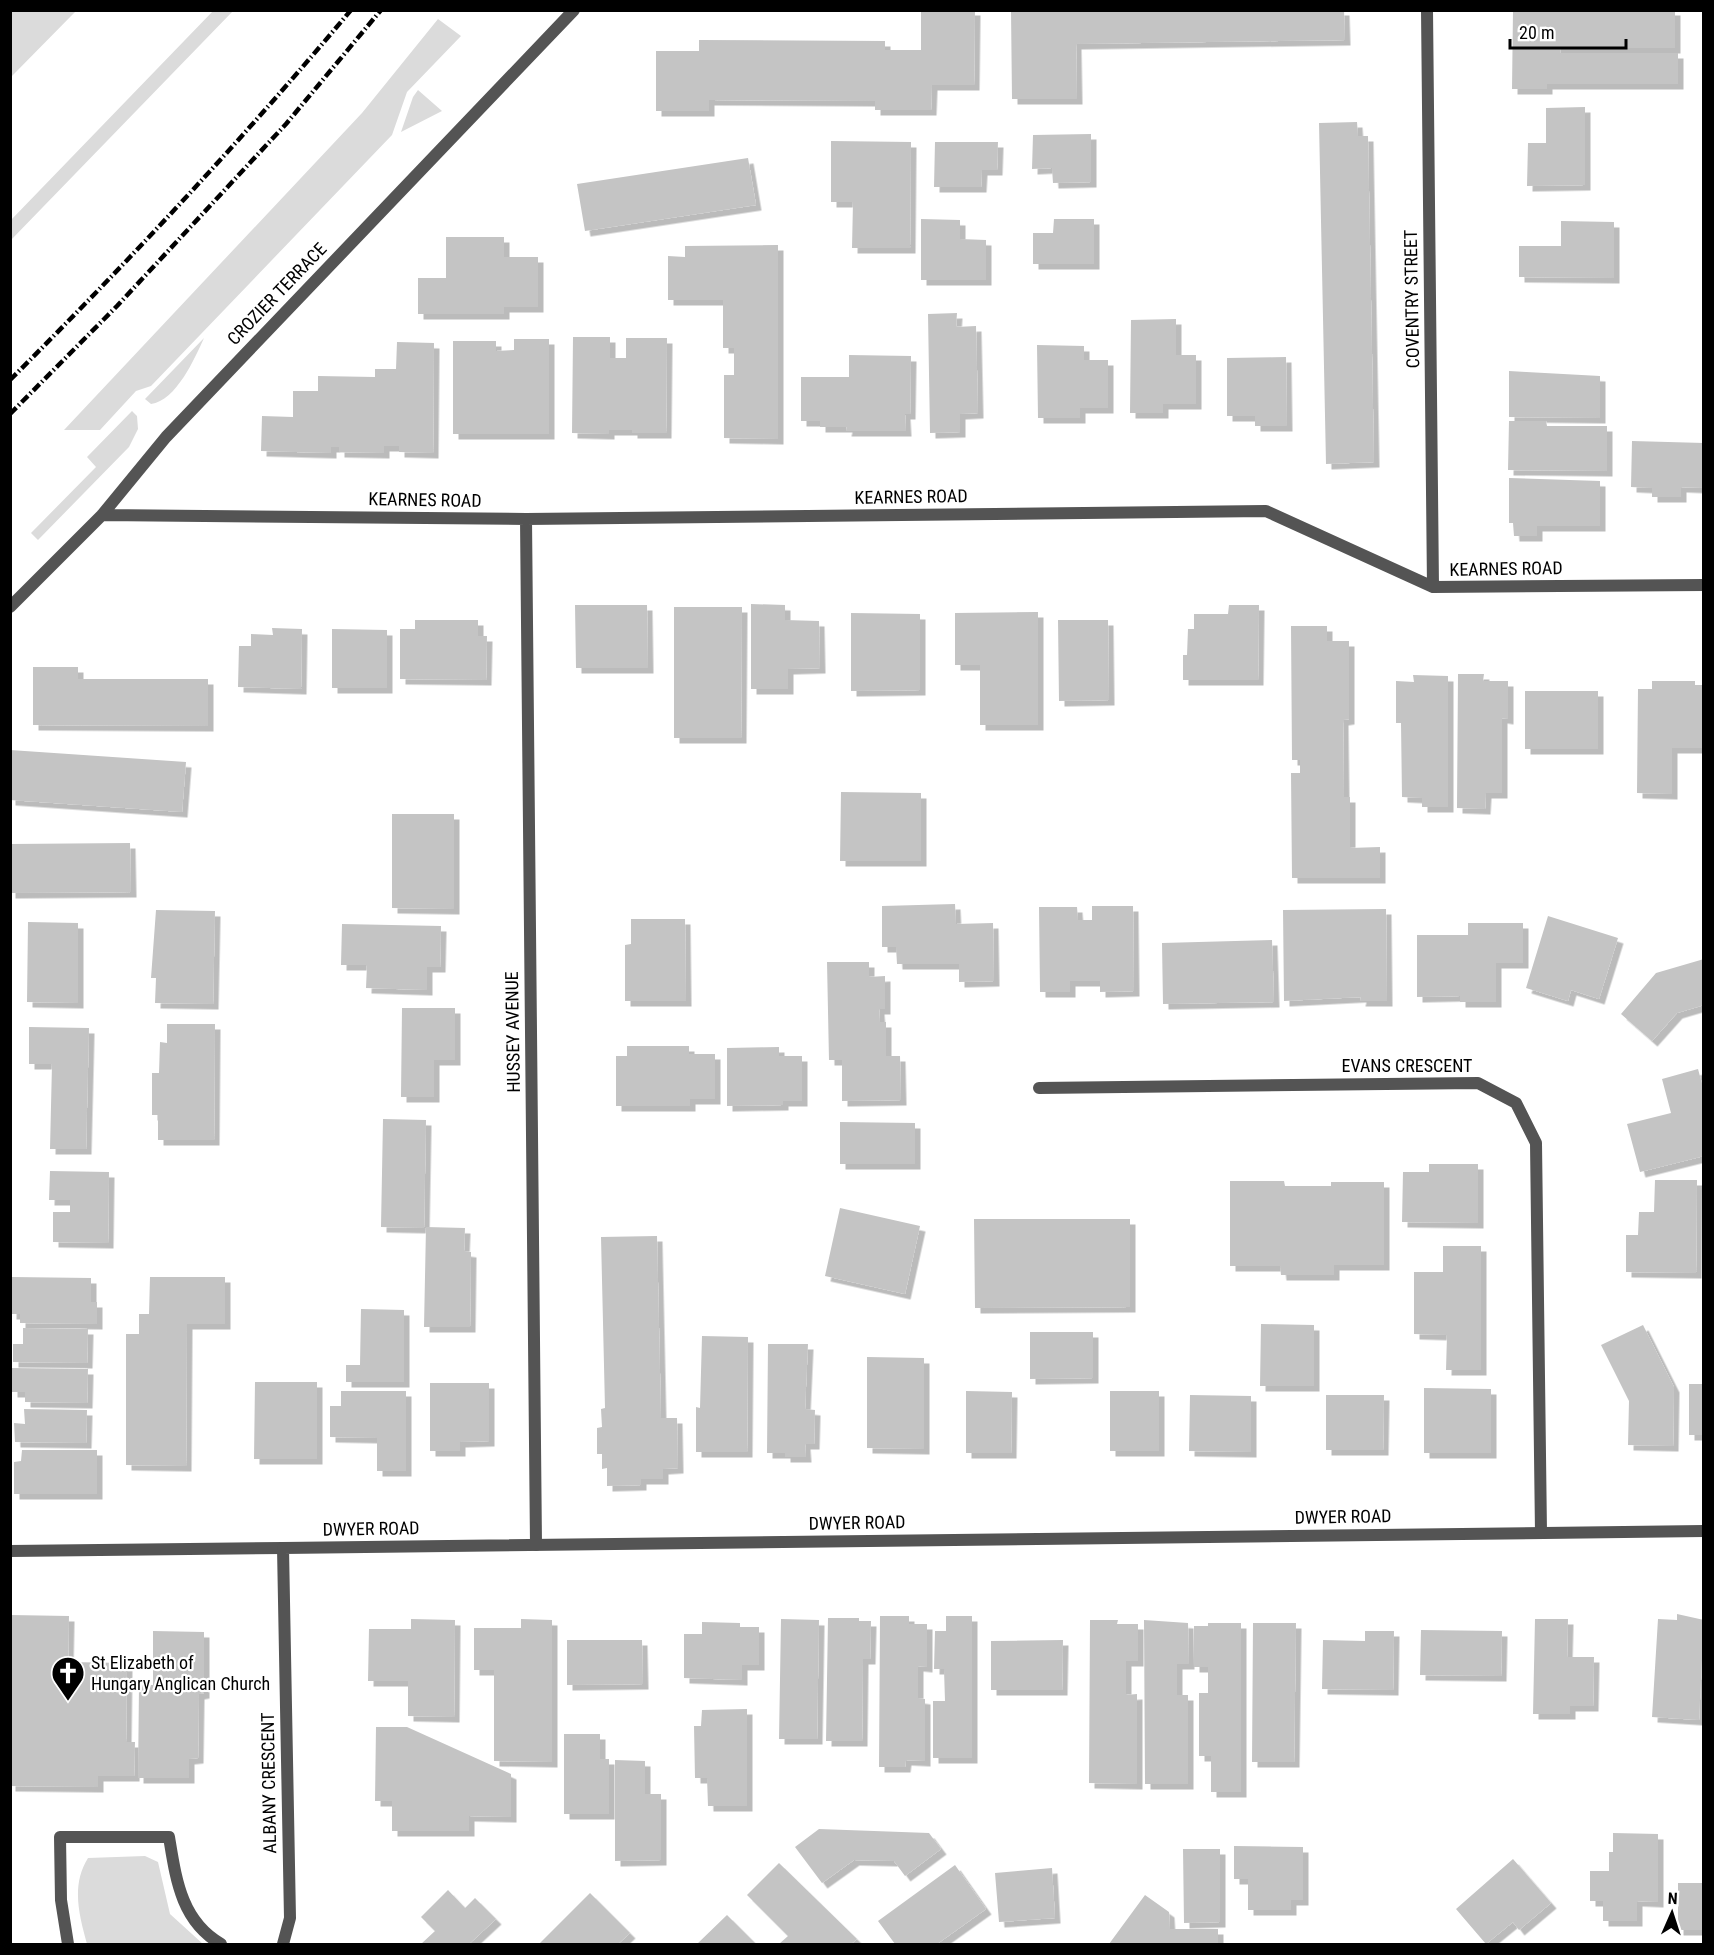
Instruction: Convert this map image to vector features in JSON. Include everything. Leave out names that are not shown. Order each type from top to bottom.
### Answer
[{"type":"street","name":"CROZIER TERRACE","points":[[10,607],[102,515],[166,437],[574,10]]},
{"type":"street","name":"COVENTRY STREET","points":[[1427,10],[1433,587]]},
{"type":"street","name":"KEARNES ROAD","points":[[102,515],[526,519],[1266,511],[1433,587],[1704,585]]},
{"type":"street","name":"HUSSEY AVENUE","points":[[526,519],[536,1545]]},
{"type":"street","name":"EVANS CRESCENT","points":[[1039,1088],[1478,1083],[1516,1103],[1536,1143],[1541,1533]]},
{"type":"street","name":"DWYER ROAD","points":[[10,1551],[1704,1531]]},
{"type":"street","name":"ALBANY CRESCENT","points":[[283,1548],[290,1918],[283,1944]]},
{"type":"street","points":[[68,1944],[61,1900],[60,1837],[169,1837],[178,1890],[190,1919],[221,1944]]},
{"type":"shaded area","points":[[10,11],[76,11],[11,77]]},
{"type":"shaded area","points":[[213,11],[233,11],[11,240],[11,220]]},
{"type":"shaded area","points":[[438,19],[461,36],[407,92],[392,135],[151,386],[136,391],[100,430],[64,430],[362,113]]},
{"type":"shaded area","points":[[418,90],[442,111],[401,132],[413,97]]},
{"type":"shaded area","points":[[204,338],[184,377],[169,395],[151,404],[145,399]]},
{"type":"shaded area","points":[[132,411],[137,416],[138,429],[129,447],[38,540],[31,533],[96,467],[87,457]]},
{"type":"shaded area","points":[[145,1856],[158,1862],[170,1914],[203,1944],[87,1944],[79,1911],[78,1889],[88,1858]]},
{"type":"building","points":[[921,10],[975,10],[974,85],[932,85],[931,110],[875,110],[875,101],[709,100],[709,111],[656,111],[656,51],[699,51],[699,40],[885,41],[885,50],[921,50]]},
{"type":"building","points":[[1011,10],[1344,10],[1345,40],[1076,44],[1077,99],[1012,99]]},
{"type":"building","points":[[1513,10],[1675,10],[1675,48],[1561,48],[1560,53],[1678,53],[1678,84],[1547,84],[1547,89],[1512,89]]},
{"type":"building","points":[[1585,107],[1585,185],[1527,186],[1528,143],[1546,143],[1546,108]]},
{"type":"building","points":[[1357,122],[1358,136],[1368,136],[1374,462],[1326,464],[1319,123]]},
{"type":"building","points":[[1091,134],[1091,182],[1053,183],[1052,168],[1032,169],[1033,135]]},
{"type":"building","points":[[831,141],[911,142],[910,248],[852,248],[853,202],[831,202]]},
{"type":"building","points":[[935,142],[998,142],[997,170],[982,170],[981,187],[934,187]]},
{"type":"building","points":[[748,158],[756,205],[585,231],[577,184]]},
{"type":"building","points":[[921,219],[960,220],[960,239],[986,240],[986,280],[921,280]]},
{"type":"building","points":[[1054,219],[1094,219],[1094,264],[1033,264],[1033,233],[1053,233]]},
{"type":"building","points":[[1561,221],[1614,222],[1614,278],[1519,277],[1519,246],[1561,246]]},
{"type":"building","points":[[446,237],[504,237],[504,257],[538,257],[538,307],[504,307],[504,314],[418,314],[418,278],[446,278]]},
{"type":"building","points":[[778,245],[778,439],[724,438],[724,375],[734,375],[734,348],[723,348],[723,300],[668,300],[668,256],[685,257],[685,246]]},
{"type":"building","points":[[957,313],[956,327],[976,326],[978,413],[960,414],[960,432],[930,433],[928,314]]},
{"type":"building","points":[[1176,319],[1176,355],[1196,355],[1196,404],[1163,404],[1163,413],[1130,413],[1131,320]]},
{"type":"building","points":[[573,337],[610,337],[610,358],[626,358],[626,338],[667,338],[666,433],[609,430],[609,434],[572,433]]},
{"type":"building","points":[[514,339],[549,339],[549,434],[453,434],[453,341],[496,341],[496,351],[514,350]]},
{"type":"building","points":[[397,342],[434,343],[433,453],[399,452],[399,446],[384,446],[384,453],[339,452],[339,447],[331,447],[331,453],[261,451],[262,416],[293,417],[293,391],[318,391],[318,376],[375,377],[375,369],[396,369]]},
{"type":"building","points":[[1037,345],[1084,346],[1084,360],[1108,360],[1108,408],[1080,408],[1080,418],[1038,418]]},
{"type":"building","points":[[849,355],[911,356],[910,414],[905,414],[906,431],[846,431],[847,427],[820,427],[820,421],[801,421],[801,377],[849,377]]},
{"type":"building","points":[[1286,357],[1287,426],[1255,426],[1255,416],[1227,416],[1227,358]]},
{"type":"building","points":[[1509,371],[1600,376],[1600,418],[1509,417]]},
{"type":"building","points":[[1509,421],[1546,421],[1547,426],[1607,426],[1607,471],[1508,470]]},
{"type":"building","points":[[1632,441],[1704,443],[1704,488],[1681,487],[1681,497],[1652,497],[1652,488],[1631,487]]},
{"type":"building","points":[[1509,478],[1600,481],[1600,526],[1537,526],[1537,536],[1514,536],[1513,523],[1509,523]]},
{"type":"building","points":[[751,604],[785,605],[785,620],[819,621],[820,668],[788,669],[788,689],[751,689]]},
{"type":"building","points":[[575,605],[647,605],[648,668],[576,668]]},
{"type":"building","points":[[1229,605],[1259,605],[1258,680],[1183,680],[1183,655],[1187,655],[1188,629],[1194,629],[1194,614],[1228,614]]},
{"type":"building","points":[[674,607],[742,607],[741,738],[674,738]]},
{"type":"building","points":[[1038,612],[1038,725],[980,725],[980,665],[955,665],[955,613]]},
{"type":"building","points":[[851,613],[920,614],[920,690],[851,691]]},
{"type":"building","points":[[415,620],[478,620],[478,636],[487,636],[486,680],[400,679],[400,629],[415,629]]},
{"type":"building","points":[[1058,620],[1108,620],[1109,700],[1059,701]]},
{"type":"building","points":[[1291,626],[1327,626],[1327,641],[1349,641],[1349,719],[1343,720],[1344,797],[1350,797],[1350,848],[1380,847],[1380,878],[1292,878],[1291,773],[1300,773],[1300,760],[1292,760]]},
{"type":"building","points":[[272,628],[302,629],[301,689],[238,687],[239,646],[251,646],[251,634],[273,635]]},
{"type":"building","points":[[332,629],[387,630],[387,688],[332,688]]},
{"type":"building","points":[[33,667],[78,667],[78,679],[208,679],[208,726],[33,725]]},
{"type":"building","points":[[1458,674],[1484,674],[1483,681],[1508,681],[1508,719],[1502,718],[1502,793],[1486,793],[1485,809],[1457,808]]},
{"type":"building","points":[[1413,675],[1448,676],[1448,807],[1422,807],[1422,798],[1402,797],[1401,723],[1396,723],[1396,681],[1414,682]]},
{"type":"building","points":[[1652,681],[1695,681],[1695,685],[1704,685],[1704,748],[1672,748],[1672,794],[1637,793],[1638,689],[1652,689]]},
{"type":"building","points":[[1525,691],[1598,691],[1598,749],[1525,749]]},
{"type":"building","points":[[10,750],[186,762],[182,812],[10,800]]},
{"type":"building","points":[[841,792],[921,793],[921,861],[840,861]]},
{"type":"building","points":[[392,814],[454,814],[454,909],[392,908]]},
{"type":"building","points":[[130,843],[131,892],[10,893],[10,844]]},
{"type":"building","points":[[955,904],[956,924],[993,923],[994,981],[959,982],[959,964],[897,964],[896,947],[882,947],[882,906]]},
{"type":"building","points":[[1092,906],[1133,906],[1134,991],[1100,992],[1100,981],[1070,981],[1070,992],[1040,992],[1039,907],[1077,907],[1078,920],[1092,920]]},
{"type":"building","points":[[1386,909],[1387,1001],[1360,1001],[1361,997],[1284,1001],[1283,910]]},
{"type":"building","points":[[156,910],[215,911],[213,1004],[155,1003],[156,978],[151,978]]},
{"type":"building","points":[[1548,916],[1618,938],[1599,999],[1571,990],[1568,1001],[1526,988]]},
{"type":"building","points":[[631,919],[685,919],[686,1001],[625,1001],[625,945],[631,944]]},
{"type":"building","points":[[28,922],[78,923],[78,1003],[27,1002]]},
{"type":"building","points":[[1468,923],[1523,923],[1523,963],[1496,963],[1496,1002],[1460,1002],[1460,996],[1417,997],[1417,935],[1468,935]]},
{"type":"building","points":[[342,924],[441,926],[440,967],[427,967],[427,990],[366,988],[367,965],[341,965]]},
{"type":"building","points":[[1272,940],[1274,1002],[1163,1004],[1162,943]]},
{"type":"building","points":[[1704,959],[1704,1005],[1677,1013],[1652,1041],[1621,1014],[1656,973]]},
{"type":"building","points":[[827,962],[869,962],[869,977],[885,976],[885,1009],[879,1009],[880,1022],[886,1022],[886,1056],[900,1056],[901,1100],[842,1101],[842,1060],[829,1060]]},
{"type":"building","points":[[402,1008],[455,1008],[455,1060],[434,1060],[434,1097],[401,1097]]},
{"type":"building","points":[[167,1024],[215,1024],[214,1140],[158,1140],[158,1115],[152,1115],[152,1073],[159,1073],[160,1042],[167,1043]]},
{"type":"building","points":[[29,1027],[89,1028],[86,1149],[50,1149],[52,1064],[29,1064]]},
{"type":"building","points":[[627,1046],[689,1046],[689,1054],[715,1054],[715,1099],[690,1099],[690,1106],[616,1106],[616,1056],[627,1056]]},
{"type":"building","points":[[779,1047],[779,1056],[802,1056],[802,1101],[783,1101],[783,1105],[727,1106],[727,1048]]},
{"type":"building","points":[[1698,1069],[1704,1091],[1704,1156],[1640,1172],[1627,1124],[1671,1113],[1662,1079]]},
{"type":"building","points":[[383,1119],[426,1120],[424,1228],[381,1227]]},
{"type":"building","points":[[840,1122],[915,1123],[915,1164],[840,1164]]},
{"type":"building","points":[[1429,1164],[1478,1164],[1478,1223],[1402,1222],[1403,1172],[1429,1172]]},
{"type":"building","points":[[50,1171],[109,1172],[108,1243],[53,1242],[53,1212],[70,1212],[70,1200],[49,1200]]},
{"type":"building","points":[[1655,1180],[1697,1180],[1696,1273],[1626,1272],[1626,1235],[1638,1235],[1639,1212],[1654,1212]]},
{"type":"building","points":[[1230,1181],[1284,1181],[1285,1186],[1331,1186],[1331,1182],[1384,1182],[1384,1265],[1334,1265],[1334,1275],[1281,1275],[1280,1266],[1230,1266]]},
{"type":"building","points":[[840,1208],[920,1226],[905,1294],[825,1276]]},
{"type":"building","points":[[974,1219],[1130,1219],[1130,1307],[975,1308]]},
{"type":"building","points":[[426,1227],[465,1228],[464,1251],[471,1252],[470,1327],[424,1327]]},
{"type":"building","points":[[657,1236],[661,1418],[677,1418],[678,1468],[663,1469],[663,1479],[641,1479],[641,1485],[607,1486],[607,1468],[602,1469],[602,1454],[597,1454],[597,1428],[602,1427],[601,1409],[605,1408],[601,1237]]},
{"type":"building","points":[[1443,1246],[1481,1246],[1481,1370],[1446,1370],[1447,1335],[1414,1334],[1414,1272],[1443,1272]]},
{"type":"building","points":[[12,1277],[91,1278],[91,1302],[97,1302],[97,1324],[20,1323],[20,1314],[11,1314]]},
{"type":"building","points":[[150,1277],[225,1277],[225,1324],[187,1324],[186,1466],[126,1465],[126,1334],[139,1334],[139,1314],[149,1314]]},
{"type":"building","points":[[361,1309],[404,1310],[404,1382],[346,1382],[346,1365],[360,1365]]},
{"type":"building","points":[[1261,1324],[1314,1325],[1314,1386],[1260,1386]]},
{"type":"building","points":[[1643,1325],[1674,1387],[1673,1446],[1628,1445],[1629,1401],[1601,1345]]},
{"type":"building","points":[[23,1328],[88,1329],[87,1363],[13,1362],[13,1344],[23,1344]]},
{"type":"building","points":[[1030,1332],[1093,1332],[1093,1378],[1030,1379]]},
{"type":"building","points":[[702,1336],[748,1337],[747,1452],[696,1452],[696,1407],[700,1408]]},
{"type":"building","points":[[768,1344],[808,1344],[805,1409],[815,1410],[814,1444],[805,1444],[806,1457],[785,1457],[785,1453],[767,1453]]},
{"type":"building","points":[[867,1357],[924,1358],[924,1449],[867,1448]]},
{"type":"building","points":[[12,1368],[88,1369],[87,1403],[25,1402],[25,1392],[12,1392]]},
{"type":"building","points":[[255,1382],[317,1382],[317,1459],[254,1459]]},
{"type":"building","points":[[430,1383],[489,1383],[489,1441],[460,1442],[460,1451],[430,1451]]},
{"type":"building","points":[[1689,1384],[1704,1384],[1704,1435],[1689,1435]]},
{"type":"building","points":[[1424,1388],[1491,1389],[1491,1453],[1424,1453]]},
{"type":"building","points":[[341,1391],[406,1391],[406,1471],[377,1471],[377,1438],[330,1437],[330,1406],[341,1406]]},
{"type":"building","points":[[966,1391],[1012,1392],[1011,1453],[966,1453]]},
{"type":"building","points":[[1110,1391],[1159,1391],[1159,1451],[1110,1451]]},
{"type":"building","points":[[1190,1395],[1251,1396],[1251,1452],[1189,1451]]},
{"type":"building","points":[[1326,1395],[1384,1395],[1383,1450],[1326,1450]]},
{"type":"building","points":[[24,1409],[87,1410],[86,1443],[15,1442],[14,1423],[25,1424]]},
{"type":"building","points":[[22,1450],[97,1450],[97,1494],[14,1494],[14,1462],[21,1461]]},
{"type":"building","points":[[1677,1614],[1704,1620],[1699,1720],[1652,1717],[1658,1619],[1677,1620]]},
{"type":"building","name":"St Elizabeth of Hungary Anglican Church","points":[[10,1615],[69,1616],[68,1662],[127,1663],[126,1742],[135,1742],[134,1776],[98,1776],[98,1787],[10,1786]]},
{"type":"building","points":[[880,1616],[909,1616],[909,1624],[927,1624],[927,1667],[918,1666],[918,1698],[925,1699],[925,1761],[906,1760],[905,1767],[879,1767]]},
{"type":"building","points":[[946,1616],[972,1616],[972,1758],[933,1758],[933,1701],[945,1701],[944,1669],[934,1669],[935,1631],[946,1631]]},
{"type":"building","points":[[828,1618],[859,1618],[859,1621],[871,1621],[870,1659],[863,1659],[862,1741],[826,1741]]},
{"type":"building","points":[[411,1619],[455,1620],[454,1717],[408,1716],[408,1681],[368,1681],[369,1629],[411,1629]]},
{"type":"building","points":[[521,1619],[552,1620],[552,1762],[494,1761],[494,1670],[474,1670],[474,1628],[521,1628]]},
{"type":"building","points":[[781,1619],[819,1620],[817,1739],[779,1739]]},
{"type":"building","points":[[1535,1619],[1568,1619],[1567,1657],[1594,1657],[1593,1706],[1570,1706],[1570,1714],[1533,1714]]},
{"type":"building","points":[[1090,1620],[1118,1620],[1117,1624],[1138,1624],[1138,1661],[1126,1661],[1126,1695],[1137,1694],[1137,1784],[1089,1783]]},
{"type":"building","points":[[1144,1620],[1188,1623],[1189,1664],[1177,1664],[1177,1695],[1188,1695],[1188,1784],[1145,1784]]},
{"type":"building","points":[[702,1622],[740,1623],[740,1627],[759,1627],[759,1665],[742,1665],[742,1680],[684,1678],[684,1634],[702,1634]]},
{"type":"building","points":[[1208,1623],[1241,1623],[1241,1792],[1211,1792],[1211,1756],[1199,1756],[1199,1693],[1208,1693],[1208,1667],[1194,1667],[1194,1626],[1208,1626]]},
{"type":"building","points":[[1253,1623],[1296,1623],[1294,1762],[1252,1762]]},
{"type":"building","points":[[1421,1630],[1502,1631],[1501,1676],[1420,1675]]},
{"type":"building","points":[[153,1631],[204,1632],[204,1693],[199,1694],[198,1758],[189,1759],[189,1778],[138,1778],[139,1685],[153,1685]]},
{"type":"building","points":[[1365,1631],[1394,1631],[1393,1690],[1322,1689],[1323,1640],[1365,1641]]},
{"type":"building","points":[[567,1640],[642,1640],[643,1684],[567,1685]]},
{"type":"building","points":[[1063,1640],[1062,1690],[991,1690],[991,1641]]},
{"type":"building","points":[[747,1709],[747,1806],[708,1806],[707,1778],[695,1778],[694,1726],[701,1726],[702,1710]]},
{"type":"building","points":[[376,1727],[407,1727],[511,1774],[511,1817],[469,1816],[469,1831],[392,1831],[392,1801],[375,1801]]},
{"type":"building","points":[[564,1734],[600,1734],[600,1759],[609,1759],[609,1814],[564,1814]]},
{"type":"building","points":[[615,1760],[645,1761],[645,1794],[661,1794],[661,1860],[615,1861]]},
{"type":"building","points":[[819,1829],[929,1833],[941,1849],[905,1876],[894,1861],[854,1860],[822,1883],[795,1847]]},
{"type":"building","points":[[1613,1833],[1658,1834],[1658,1902],[1637,1901],[1637,1921],[1603,1921],[1603,1901],[1590,1901],[1590,1871],[1609,1871],[1609,1852],[1613,1852]]},
{"type":"building","points":[[1234,1846],[1303,1847],[1303,1900],[1291,1900],[1291,1910],[1248,1910],[1248,1879],[1234,1879]]},
{"type":"building","points":[[1183,1849],[1220,1849],[1220,1922],[1184,1923]]},
{"type":"building","points":[[1513,1859],[1551,1903],[1519,1930],[1513,1922],[1486,1944],[1456,1909]]},
{"type":"building","points":[[779,1863],[857,1939],[851,1944],[779,1944],[788,1936],[747,1895]]},
{"type":"building","points":[[955,1865],[986,1909],[937,1944],[895,1944],[878,1921]]},
{"type":"building","points":[[1052,1868],[1055,1918],[999,1922],[995,1873]]},
{"type":"building","points":[[1678,1883],[1704,1883],[1704,1930],[1678,1930]]},
{"type":"building","points":[[448,1890],[465,1908],[475,1898],[496,1919],[469,1944],[421,1944],[435,1931],[421,1917]]},
{"type":"building","points":[[590,1893],[630,1933],[618,1944],[539,1944]]},
{"type":"building","points":[[1145,1895],[1169,1912],[1170,1929],[1218,1929],[1218,1944],[1109,1944]]},
{"type":"building","points":[[727,1915],[756,1944],[697,1944]]},
{"type":"railway","points":[[10,380],[185,199],[351,10]]},
{"type":"railway","points":[[10,414],[117,306],[286,124],[381,10]]},
{"type":"place","name":"St Elizabeth of Hungary Anglican Church","points":[[68,1702]]}]
